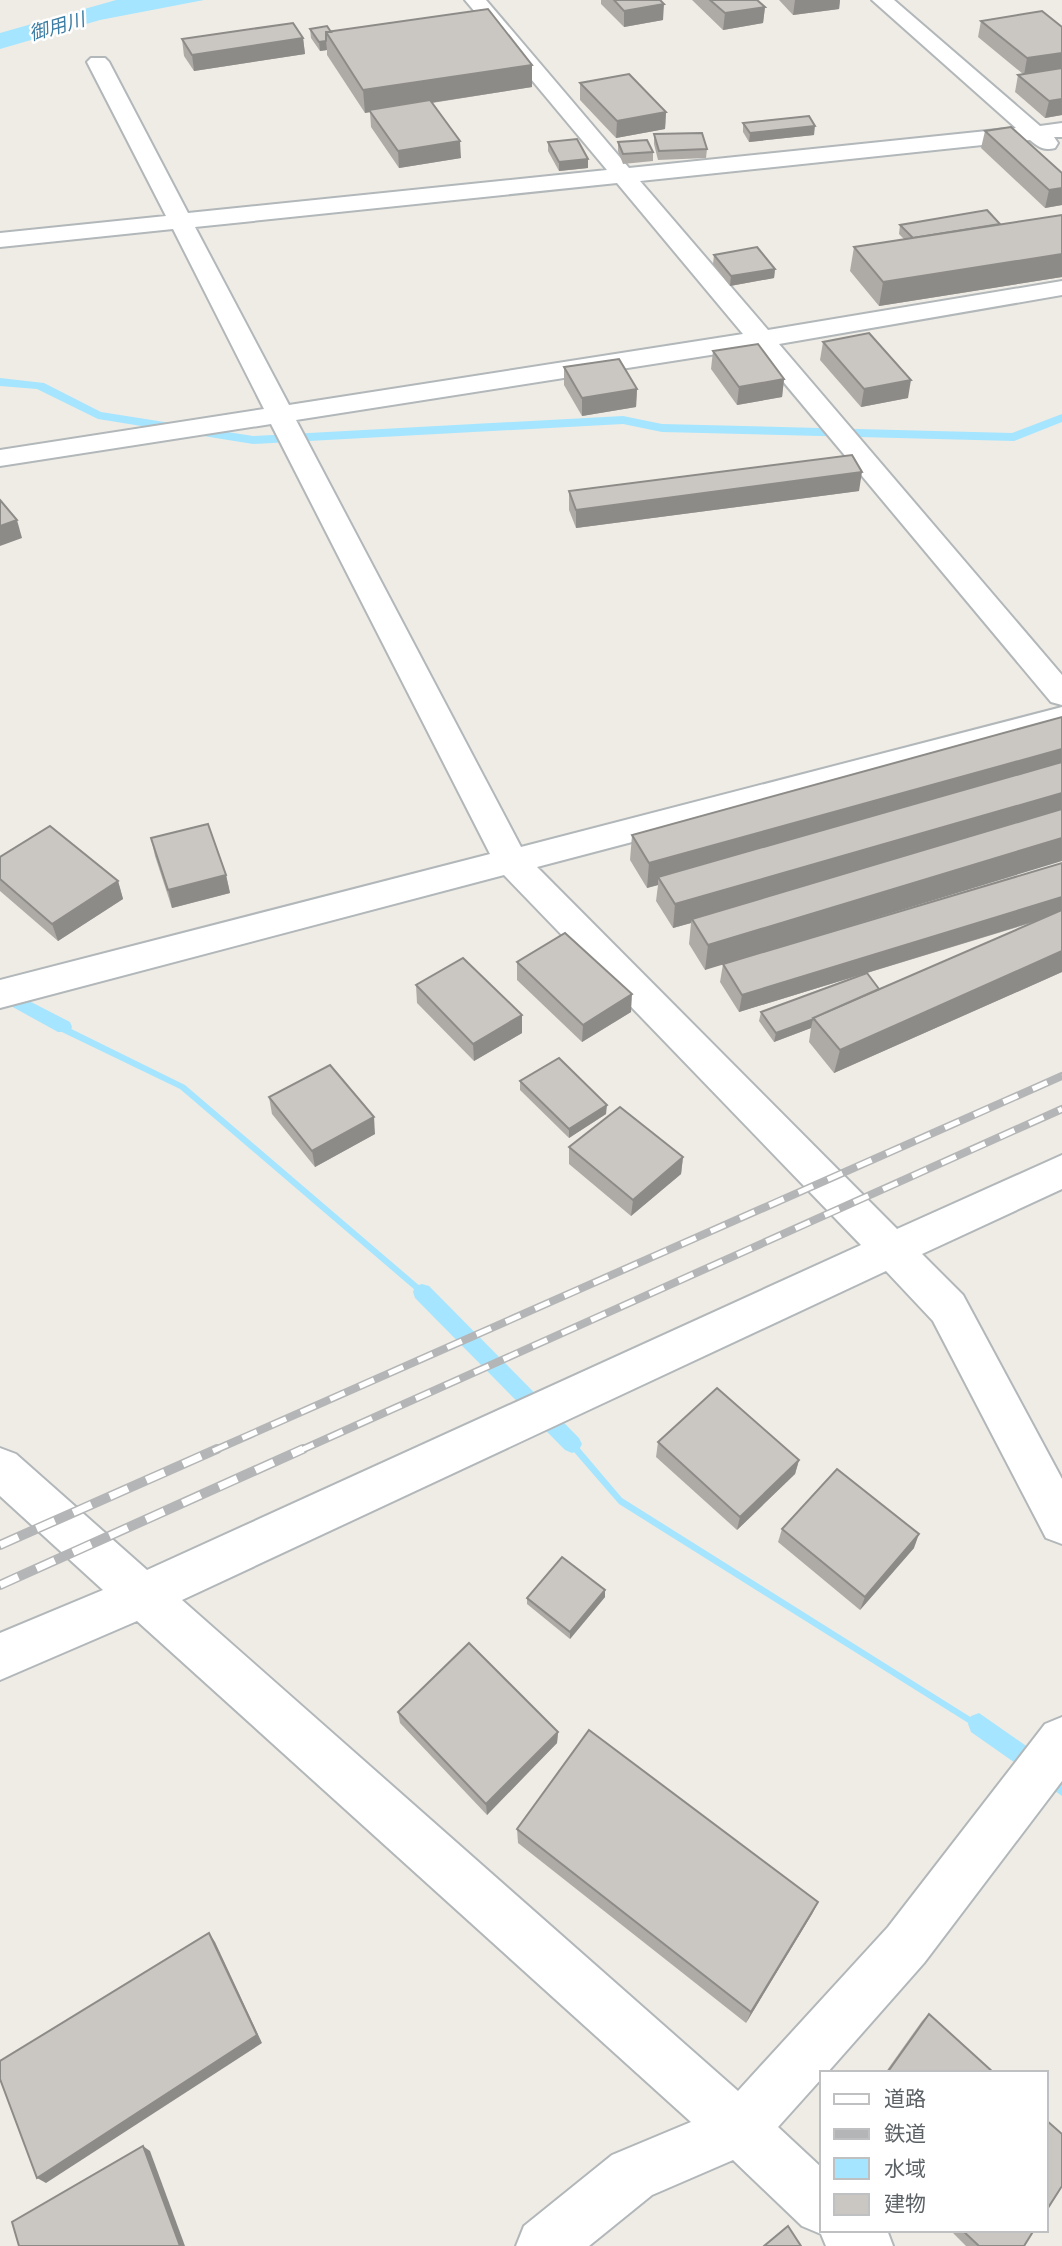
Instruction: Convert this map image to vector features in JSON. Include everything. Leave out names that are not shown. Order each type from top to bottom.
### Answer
[{"type":"street","points":[[475,0],[1062,695]]},
{"type":"street","points":[[882,0],[1062,156]]},
{"type":"street","points":[[98,62],[511,861],[948,1308],[1062,1523]]},
{"type":"street","points":[[0,240],[1062,130]]},
{"type":"street","points":[[0,458],[761,340],[1062,288]]},
{"type":"street","points":[[0,994],[1062,718]]},
{"type":"street","points":[[0,1657],[141,1596],[1062,1171]]},
{"type":"street","points":[[0,1468],[740,2129],[820,2204]]},
{"type":"street","points":[[544,2246],[632,2175],[740,2129],[906,1945],[1062,1741]]},
{"type":"street","points":[[850,2232],[865,2246]]},
{"type":"water","name":"御用川","points":[[116,0],[204,0],[100,20],[0,49],[0,33]]},
{"type":"water","points":[[45,1016],[185,1085],[442,1305],[436,1308],[180,1089],[37,1020]]},
{"type":"water","points":[[560,1425],[622,1498],[999,1735],[997,1741],[619,1504],[554,1429]]},
{"type":"building","points":[[614,0],[660,0],[664,4],[624,11]]},
{"type":"building","points":[[710,0],[757,0],[765,7],[725,13]]},
{"type":"building","points":[[488,9],[532,65],[363,90],[326,32]]},
{"type":"building","points":[[1042,11],[1062,27],[1062,53],[1027,58],[981,21]]},
{"type":"building","points":[[293,23],[303,38],[192,55],[182,39]]},
{"type":"building","points":[[327,26],[331,32],[326,32],[326,41],[319,42],[310,29]]},
{"type":"building","points":[[1062,68],[1062,99],[1049,101],[1018,75]]},
{"type":"building","points":[[629,74],[666,112],[617,121],[580,83]]},
{"type":"building","points":[[430,100],[460,141],[398,151],[369,110]]},
{"type":"building","points":[[809,116],[815,126],[750,133],[743,123]]},
{"type":"building","points":[[1011,127],[1062,173],[1062,188],[1049,190],[985,131]]},
{"type":"building","points":[[702,133],[707,149],[659,151],[654,134]]},
{"type":"building","points":[[577,139],[588,159],[559,162],[548,142]]},
{"type":"building","points":[[647,140],[653,152],[623,154],[618,142]]},
{"type":"building","points":[[987,210],[1000,224],[913,238],[900,225]]},
{"type":"building","points":[[1062,215],[1062,254],[883,282],[854,247]]},
{"type":"building","points":[[757,247],[775,269],[731,276],[714,255]]},
{"type":"building","points":[[869,333],[911,380],[864,389],[823,342]]},
{"type":"building","points":[[758,344],[784,379],[739,387],[713,351]]},
{"type":"building","points":[[619,359],[637,389],[582,398],[564,367]]},
{"type":"building","points":[[852,455],[862,472],[576,510],[569,491]]},
{"type":"building","points":[[0,500],[17,520],[0,526]]},
{"type":"building","points":[[1062,717],[1062,749],[649,863],[632,835]]},
{"type":"building","points":[[1062,762],[1062,793],[675,904],[658,877]]},
{"type":"building","points":[[1062,809],[1062,838],[708,945],[692,919]]},
{"type":"building","points":[[208,824],[226,875],[168,890],[151,838]]},
{"type":"building","points":[[50,826],[118,881],[52,924],[0,879],[0,857]]},
{"type":"building","points":[[1062,863],[1062,897],[742,995],[723,964]]},
{"type":"building","points":[[1062,910],[1062,951],[840,1050],[813,1018]]},
{"type":"building","points":[[565,933],[632,994],[583,1025],[517,962]]},
{"type":"building","points":[[463,958],[522,1015],[473,1044],[416,985]]},
{"type":"building","points":[[867,973],[879,989],[776,1033],[761,1012]]},
{"type":"building","points":[[559,1058],[607,1105],[569,1129],[520,1081]]},
{"type":"building","points":[[330,1065],[374,1117],[312,1151],[269,1097]]},
{"type":"building","points":[[620,1107],[683,1157],[633,1200],[569,1147]]},
{"type":"building","points":[[717,1388],[799,1460],[740,1517],[658,1442]]},
{"type":"building","points":[[837,1469],[919,1534],[865,1597],[782,1529]]},
{"type":"building","points":[[562,1557],[605,1590],[570,1632],[527,1598]]},
{"type":"building","points":[[469,1643],[558,1732],[486,1804],[398,1712]]},
{"type":"building","points":[[589,1730],[818,1902],[751,2012],[517,1829]]},
{"type":"building","points":[[209,1933],[257,2035],[37,2178],[0,2079],[0,2061]]},
{"type":"building","points":[[929,2014],[992,2071],[888,2071]]},
{"type":"building","points":[[1048,2122],[1062,2134],[1062,2186],[1048,2208]]},
{"type":"building","points":[[143,2146],[180,2246],[19,2246],[12,2222]]},
{"type":"building","points":[[788,2226],[801,2246],[764,2246]]},
{"type":"building","points":[[964,2232],[1033,2232],[1024,2246],[979,2246]]},
{"type":"waterway","points":[[0,382],[40,386],[98,415],[253,440],[623,420],[662,428],[1014,437],[1062,418]]},
{"type":"waterway","points":[[0,992],[64,1027]]},
{"type":"waterway","points":[[422,1292],[572,1444]]},
{"type":"waterway","points":[[979,1724],[1062,1785]]},
{"type":"railway","points":[[213,1451],[1062,1076]]},
{"type":"railway","points":[[299,1451],[1062,1109]]},
{"type":"railway","points":[[0,1545],[217,1449]]},
{"type":"railway","points":[[0,1585],[303,1449]]}]
